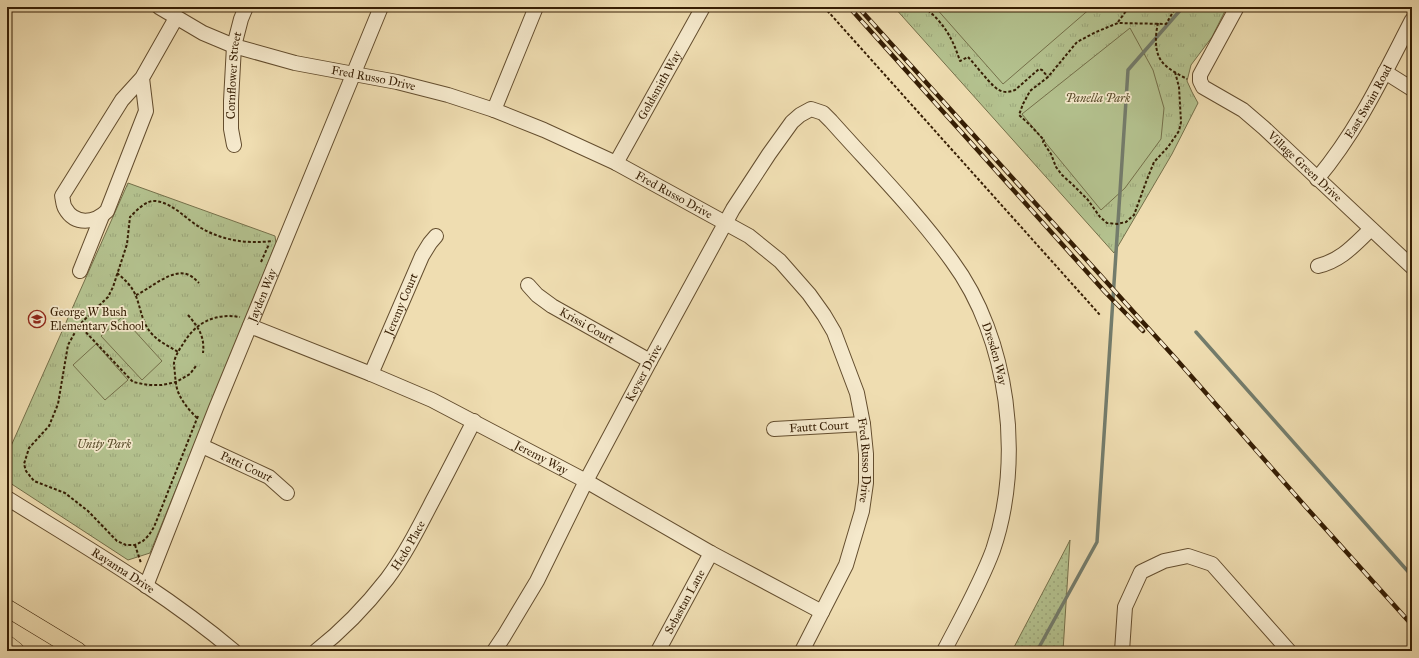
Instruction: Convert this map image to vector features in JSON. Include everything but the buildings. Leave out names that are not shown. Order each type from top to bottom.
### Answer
[{"type":"main road","points":[[7,608],[78,651]]},
{"type":"main road","points":[[7,644],[16,651]]},
{"type":"street","name":"Fred Russo Drive","points":[[159,7],[203,33],[234,46],[295,63],[398,82],[448,95],[494,110],[544,130],[616,163],[749,236],[780,261],[795,277],[824,315],[834,332],[857,393],[863,424],[866,454],[866,483],[862,511],[846,565],[802,651]]},
{"type":"street","name":"Cornflower Street","points":[[234,146],[231,129],[231,108],[234,46],[241,19],[246,7]]},
{"type":"street","name":"Jayden Way","points":[[146,586],[202,446],[244,320],[286,239],[381,7]]},
{"type":"street","points":[[494,110],[536,7]]},
{"type":"street","name":"Goldsmith Way","points":[[616,163],[703,7]]},
{"type":"street","name":"Village Green Drive","points":[[1237,7],[1216,49],[1202,70],[1200,81],[1203,87],[1243,110],[1264,128],[1412,268]]},
{"type":"street","points":[[142,78],[146,111],[107,211],[102,216],[90,221],[75,219],[64,208],[62,196],[122,100],[142,78],[176,18]]},
{"type":"street","name":"East Swain Road","points":[[1317,178],[1348,140],[1412,20]]},
{"type":"street","points":[[1385,72],[1412,89]]},
{"type":"street","name":"Keyser Drive","points":[[494,651],[537,581],[586,481],[725,224],[761,165],[800,115],[811,109]]},
{"type":"street","name":"Dresden Way","points":[[811,109],[823,113],[832,121],[907,206],[953,262],[978,305],[999,361],[1006,404],[1009,444],[1007,474],[1000,527],[983,575],[944,651]]},
{"type":"street","points":[[80,271],[102,216]]},
{"type":"street","points":[[1318,266],[1329,264],[1339,258],[1371,229]]},
{"type":"street","name":"Jeremy Court","points":[[371,374],[422,256],[436,236]]},
{"type":"street","name":"Krissi Court","points":[[528,285],[537,295],[552,306],[650,361]]},
{"type":"street","name":"Jeremy Way","points":[[244,320],[432,400],[474,421],[586,481],[711,553],[822,612]]},
{"type":"street","name":"Hedo Place","points":[[316,651],[347,624],[387,579],[421,524],[474,421]]},
{"type":"street","name":"Fautt Court","points":[[774,429],[863,424]]},
{"type":"street","name":"Patti Court","points":[[202,446],[269,477],[287,493]]},
{"type":"street","name":"Rayanna Drive","points":[[7,498],[146,586],[185,613],[234,651]]},
{"type":"street","name":"Sebastan Lane","points":[[658,651],[711,553]]},
{"type":"street","points":[[1122,651],[1125,607],[1141,572],[1164,560],[1188,556],[1212,564],[1289,651]]},
{"type":"path","points":[[824,7],[1100,315]]},
{"type":"path","points":[[924,7],[945,27],[960,61],[964,60],[968,56],[993,86],[1000,91],[1010,92],[1015,90],[1040,69],[1048,77]]},
{"type":"path","points":[[1118,23],[1129,7]]},
{"type":"path","points":[[1175,72],[1180,88],[1181,122],[1179,131],[1168,147],[1154,162],[1134,215],[1126,222],[1117,224],[1107,223],[1100,217],[1088,200],[1062,175],[1056,167],[1051,154],[1043,142],[1044,140],[1019,114],[1030,91],[1048,77],[1077,42],[1118,23],[1166,24],[1176,7]]},
{"type":"path","points":[[1158,23],[1155,34],[1157,50],[1163,63],[1190,81]]},
{"type":"path","points":[[200,412],[154,527],[143,541],[135,545],[126,545],[118,541],[88,511],[65,493],[34,481],[26,471],[24,464],[29,448],[49,426],[58,404],[68,345],[80,325],[108,297],[113,287],[127,244],[130,217],[144,204],[155,200],[170,205],[201,228],[229,240],[254,243],[286,239]]},
{"type":"path","points":[[259,267],[270,241]]},
{"type":"path","points":[[117,272],[128,283],[136,295],[142,318],[152,334],[178,352]]},
{"type":"path","points":[[136,295],[145,291],[164,278],[179,273],[188,274],[200,282]]},
{"type":"path","points":[[188,315],[197,326],[203,337],[203,353]]},
{"type":"path","points":[[197,418],[183,402],[178,392],[174,364],[178,352],[184,341],[197,326],[208,320],[229,315],[244,320]]},
{"type":"path","points":[[80,325],[133,382],[148,385],[162,385],[176,382],[190,374],[196,366]]},
{"type":"green space","name":"Panella Park","points":[[894,7],[1227,7],[1212,37],[1191,65],[1187,81],[1198,103],[1172,154],[1114,253]]},
{"type":"green space","points":[[935,7],[1092,7],[1003,84]]},
{"type":"green space","points":[[1130,28],[1153,70],[1164,108],[1161,139],[1125,188],[1101,210],[1022,114]]},
{"type":"green space","name":"Unity Park","points":[[128,183],[275,236],[276,243],[150,553],[128,560],[7,481],[7,455]]},
{"type":"green space","points":[[122,317],[162,361],[142,380],[101,336]]},
{"type":"green space","points":[[96,344],[128,380],[105,400],[73,365]]},
{"type":"green space","points":[[1070,540],[1063,651],[1012,651],[1067,546]]},
{"type":"waterway","points":[[1037,651],[1097,542],[1128,70],[1183,7]]},
{"type":"waterway","points":[[1196,332],[1412,576]]},
{"type":"railway","points":[[849,7],[1105,292],[1143,331]]},
{"type":"railway","points":[[858,7],[1177,360],[1412,625]]},
{"type":"place","name":"George W Bush Elementary School","points":[[37,319]]}]
